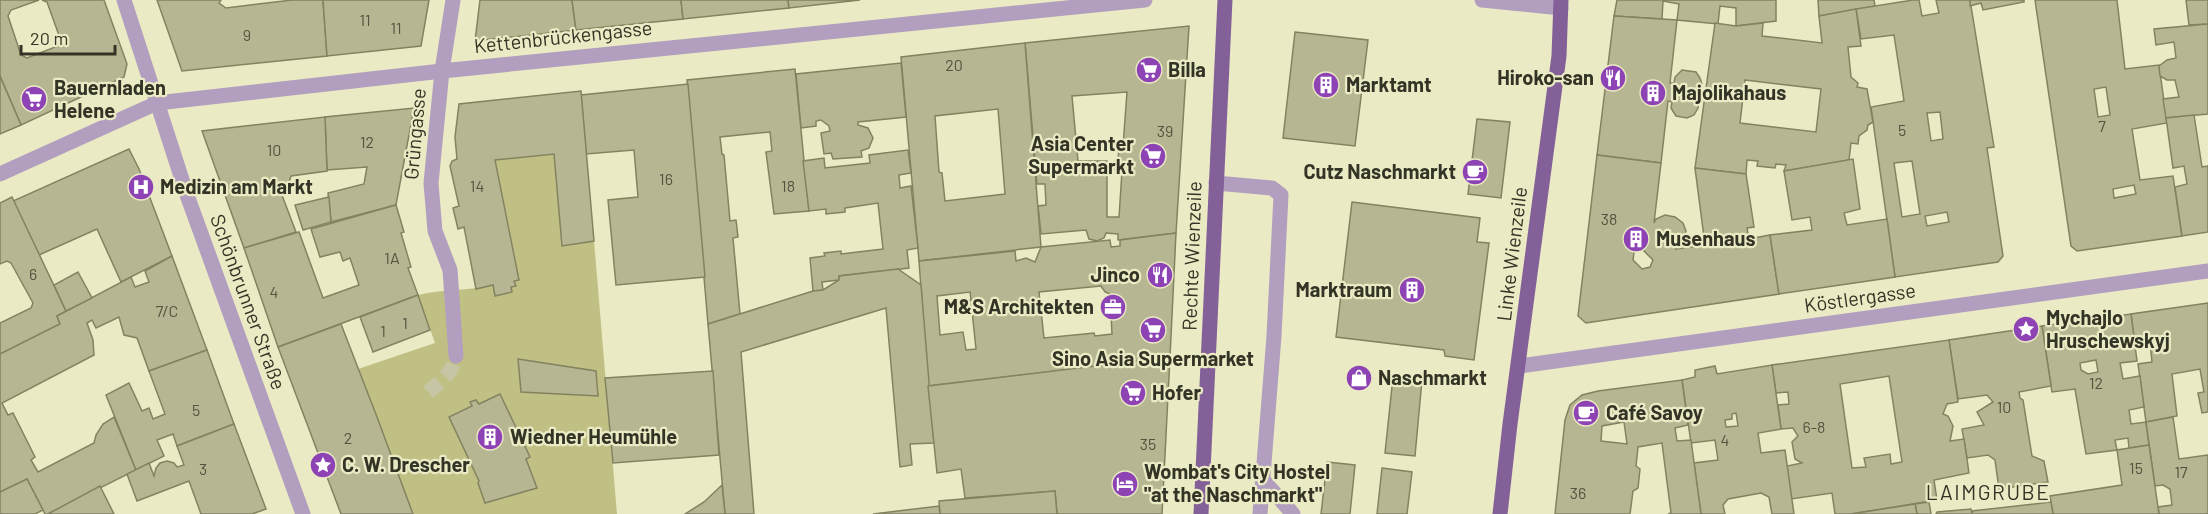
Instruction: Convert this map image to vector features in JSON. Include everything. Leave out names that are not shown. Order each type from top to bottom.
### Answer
[{"type":"main road","name":"Rechte Wienzeile","points":[[1202,514],[1225,0]]},
{"type":"main road","name":"Linke Wienzeile","points":[[1500,514],[1559,56],[1561,4]]},
{"type":"street","name":"Schönbrunner Straße","points":[[124,0],[187,195],[303,514]]},
{"type":"street","name":"Grüngasse","points":[[453,0],[442,71],[431,183],[435,231],[450,270],[456,356]]},
{"type":"street","name":"Kettenbrückengasse","points":[[0,174],[157,103],[442,71],[1145,0]]},
{"type":"street","points":[[1482,0],[1561,4]]},
{"type":"street","points":[[1216,183],[1272,188],[1281,195],[1264,481],[1260,514]]},
{"type":"street","name":"Köstlergasse","points":[[1519,366],[2208,270]]},
{"type":"street","points":[[1264,481],[1293,514]]},
{"type":"shaded area","points":[[554,154],[562,245],[594,241],[617,514],[413,514],[358,369],[435,343],[418,295],[493,285],[495,296],[512,292],[511,287],[515,286],[514,281],[519,279],[495,160]]},
{"type":"building","points":[[0,0],[39,0],[11,10],[8,16],[21,55],[27,58],[58,46],[61,41],[47,2],[42,0],[104,0],[127,64],[124,77],[21,125],[0,76]]},
{"type":"building","points":[[157,0],[221,0],[219,3],[226,8],[292,0],[323,0],[327,56],[182,71]]},
{"type":"building","points":[[323,0],[429,0],[421,46],[327,56]]},
{"type":"building","points":[[480,0],[572,0],[576,30],[475,41]]},
{"type":"building","points":[[572,0],[681,0],[683,19],[576,30]]},
{"type":"building","points":[[681,0],[788,0],[789,8],[683,19]]},
{"type":"building","points":[[788,0],[860,0],[789,8]]},
{"type":"building","points":[[1617,0],[1776,0],[1776,21],[1736,26],[1736,8],[1720,6],[1718,24],[1677,20],[1679,4],[1663,1],[1662,19],[1614,16]]},
{"type":"building","points":[[1818,0],[1874,0],[1875,6],[1819,16]]},
{"type":"building","points":[[1919,0],[1922,16],[1939,13],[1936,0],[1970,0],[1994,147],[1987,148],[2003,256],[1998,262],[1895,277],[1871,107],[1904,101],[1894,35],[1861,39],[1856,9]],"holes":[[[1940,112],[1943,139],[1931,141],[1927,113]],[[1912,161],[1920,214],[1902,217],[1894,163]],[[1947,212],[1949,222],[1927,226],[1925,216]]]},
{"type":"building","points":[[1970,0],[2024,0],[2024,2],[1983,10],[1981,3],[1970,6]]},
{"type":"building","points":[[2035,0],[2117,0],[2125,69],[2159,65],[2167,123],[2132,129],[2140,180],[2173,176],[2182,236],[2077,251],[2071,246]],"holes":[[[2106,87],[2110,115],[2098,117],[2094,89]],[[2134,185],[2136,194],[2114,198],[2113,189]]]},
{"type":"building","points":[[2186,0],[2208,0],[2208,24],[2189,25]]},
{"type":"building","points":[[1856,9],[1861,46],[1848,47],[1851,77],[1858,83],[1857,87],[1867,89],[1873,122],[1859,136],[1858,144],[1851,143],[1849,160],[1784,171],[1786,165],[1776,164],[1775,168],[1757,166],[1758,161],[1747,160],[1746,174],[1695,168],[1715,23],[1736,26],[1763,23],[1762,36],[1822,43],[1819,16]],"holes":[[[1745,80],[1821,89],[1816,132],[1740,123]]]},
{"type":"building","name":"Majolikahaus","points":[[1614,16],[1677,20],[1670,83],[1674,83],[1675,77],[1682,70],[1696,72],[1702,84],[1698,108],[1694,115],[1687,118],[1676,116],[1671,108],[1672,102],[1668,101],[1661,163],[1597,155]]},
{"type":"building","points":[[2208,24],[2208,114],[2166,118],[2163,99],[2179,97],[2175,80],[2167,80],[2160,76],[2159,66],[2167,60],[2176,58],[2174,42],[2156,45],[2154,29]]},
{"type":"building","points":[[1189,26],[1176,233],[1118,240],[1118,234],[1106,233],[1104,238],[1097,241],[1089,239],[1086,230],[1041,234],[1038,206],[1046,205],[1045,184],[1037,184],[1025,43]],"holes":[[[1127,92],[1123,146],[1119,146],[1118,161],[1115,161],[1115,170],[1122,171],[1119,217],[1107,217],[1107,161],[1078,161],[1072,96]]]},
{"type":"building","name":"Marktamt","points":[[1295,32],[1368,40],[1355,146],[1283,138]]},
{"type":"building","points":[[1025,43],[1041,247],[919,261],[901,57]],"holes":[[[998,109],[1005,194],[945,201],[942,173],[939,172],[935,116]]]},
{"type":"building","points":[[901,63],[906,117],[858,122],[858,125],[868,128],[873,138],[869,148],[861,151],[862,157],[833,159],[831,153],[824,154],[821,133],[830,131],[829,126],[821,120],[816,121],[816,126],[801,128],[796,74]]},
{"type":"building","points":[[795,69],[809,211],[774,214],[766,152],[772,151],[770,132],[720,137],[724,155],[730,221],[736,220],[738,237],[733,238],[740,314],[708,324],[687,80]]},
{"type":"building","points":[[0,76],[21,125],[0,134]]},
{"type":"building","points":[[688,84],[705,277],[616,285],[608,200],[638,197],[634,150],[586,154],[581,95]]},
{"type":"building","points":[[581,91],[594,241],[562,246],[554,154],[495,160],[519,280],[514,281],[516,286],[511,287],[512,292],[495,296],[493,285],[476,289],[464,227],[458,229],[453,208],[459,206],[450,166],[452,161],[457,159],[455,137],[459,104]]},
{"type":"building","points":[[414,108],[396,205],[331,222],[328,193],[364,184],[367,167],[327,170],[325,117]]},
{"type":"building","points":[[2194,115],[2202,167],[2208,166],[2208,232],[2182,236],[2175,187],[2187,184],[2184,166],[2173,168],[2166,118]]},
{"type":"building","points":[[325,117],[327,171],[291,176],[288,185],[280,190],[296,232],[244,248],[202,131]]},
{"type":"building","points":[[1477,119],[1510,122],[1501,198],[1468,194]]},
{"type":"building","points":[[129,149],[139,169],[172,256],[121,282],[97,229],[39,255],[13,201]]},
{"type":"building","points":[[908,150],[911,173],[899,175],[900,188],[911,186],[918,248],[907,250],[909,268],[839,276],[839,280],[822,282],[823,290],[813,291],[810,258],[825,256],[824,253],[841,251],[841,254],[883,249],[878,203],[845,208],[845,212],[826,214],[826,209],[809,211],[803,161],[824,158],[825,168],[870,163],[869,155]]},
{"type":"building","name":"Musenhaus","points":[[1597,155],[1661,163],[1654,223],[1656,219],[1665,215],[1675,217],[1683,223],[1686,231],[1684,240],[1676,249],[1705,245],[1695,168],[1746,174],[1754,227],[1747,228],[1749,239],[1770,235],[1779,294],[1586,323],[1578,316]],"holes":[[[1642,249],[1653,260],[1650,267],[1642,269],[1633,260],[1634,252]]]},
{"type":"building","points":[[1853,159],[1860,209],[1844,213],[1847,225],[1887,219],[1895,277],[1779,294],[1770,235],[1812,230],[1810,217],[1792,220],[1784,171]]},
{"type":"building","points":[[12,197],[66,311],[57,316],[60,324],[0,354],[0,323],[31,308],[33,303],[11,263],[7,261],[0,264],[0,203]]},
{"type":"building","points":[[329,197],[331,222],[303,230],[295,205]]},
{"type":"building","name":"Marktraum","points":[[1352,202],[1480,218],[1477,242],[1489,243],[1474,360],[1445,356],[1444,350],[1336,337]]},
{"type":"building","points":[[396,205],[411,267],[408,268],[418,295],[278,347],[244,248],[299,232],[323,298],[359,285],[350,258],[343,261],[340,252],[320,257],[311,229]]},
{"type":"building","points":[[1176,233],[1170,357],[1114,363],[1113,356],[1098,358],[1099,366],[928,386],[919,261],[1015,251],[1016,261],[1026,258],[1035,262],[1041,247],[1110,240],[1111,247],[1120,246],[1120,240]],"holes":[[[1101,286],[1105,292],[1110,294],[1112,334],[1095,336],[1094,333],[1044,338],[1039,292]],[[970,292],[971,300],[963,301],[965,313],[972,311],[976,349],[966,350],[963,332],[940,335],[937,296]]]},
{"type":"building","points":[[172,256],[207,350],[149,371],[137,338],[124,335],[119,317],[96,328],[92,320],[87,323],[93,340],[94,355],[2,403],[8,415],[13,413],[35,457],[31,460],[38,472],[94,443],[103,424],[114,417],[136,470],[48,514],[45,514],[27,479],[0,492],[0,354],[60,324],[57,316],[131,277],[135,287],[149,282],[145,271]]},
{"type":"building","points":[[898,269],[921,285],[934,443],[910,444],[912,465],[900,467],[886,308],[741,352],[754,514],[725,514],[708,324],[813,291],[823,290],[839,280],[839,276]]},
{"type":"building","points":[[78,272],[92,298],[66,311],[54,285]]},
{"type":"building","points":[[418,295],[430,330],[373,352],[360,317]]},
{"type":"building","points":[[2208,303],[2208,412],[2202,413],[2198,393],[2204,392],[2200,369],[2172,374],[2177,416],[2146,422],[2138,364],[2152,362],[2150,343],[2135,345],[2131,314]]},
{"type":"building","points":[[2131,314],[2137,361],[2120,363],[2123,379],[2140,376],[2144,407],[2129,410],[2131,424],[2146,422],[2149,445],[2129,448],[2128,438],[2115,440],[2117,450],[2086,454],[2075,389],[2052,392],[2042,326]],"holes":[[[2096,360],[2098,372],[2088,374],[2081,370],[2080,363]]]},
{"type":"building","points":[[341,324],[413,514],[341,514],[278,347]]},
{"type":"building","points":[[2042,326],[2051,386],[2019,392],[2023,400],[2032,456],[2044,461],[2048,482],[1999,489],[1995,460],[1988,455],[1967,458],[1962,429],[1984,425],[1977,412],[1993,402],[1987,395],[1958,399],[1949,340]]},
{"type":"building","points":[[1949,340],[1958,402],[1947,404],[1943,414],[1948,416],[1953,426],[1950,441],[1964,439],[1969,473],[1934,480],[1937,500],[1851,514],[1835,514],[1832,493],[1791,499],[1787,466],[1802,463],[1795,459],[1792,442],[1798,436],[1793,428],[1781,429],[1778,405],[1789,404],[1788,392],[1776,393],[1772,365]],"holes":[[[1889,376],[1902,462],[1891,464],[1890,454],[1864,458],[1866,467],[1852,468],[1840,384]]]},
{"type":"building","points":[[207,350],[234,424],[177,446],[173,434],[157,440],[164,456],[136,470],[106,395],[129,383],[142,411],[149,408],[153,419],[165,414],[149,371]]},
{"type":"building","points":[[1170,357],[1162,514],[1057,514],[1055,491],[965,498],[961,469],[937,473],[928,386]]},
{"type":"building","points":[[518,359],[596,371],[598,396],[521,392]]},
{"type":"building","points":[[1772,365],[1781,429],[1758,433],[1761,453],[1785,450],[1794,514],[1772,514],[1769,497],[1761,493],[1728,499],[1723,505],[1725,514],[1701,514],[1694,463],[1718,460],[1715,440],[1691,443],[1682,380],[1695,377],[1695,370],[1715,366],[1717,374]],"holes":[[[1736,413],[1738,426],[1726,427],[1725,420],[1732,419],[1732,414]]]},
{"type":"building","points":[[713,371],[719,455],[613,463],[605,378]]},
{"type":"building","points":[[1393,377],[1422,380],[1415,456],[1385,453]]},
{"type":"building","points":[[1682,380],[1688,425],[1675,428],[1677,441],[1691,440],[1701,514],[1668,514],[1671,513],[1662,443],[1638,447],[1636,466],[1640,469],[1638,488],[1633,491],[1630,514],[1555,514],[1565,420],[1570,405],[1582,395]],"holes":[[[1624,422],[1627,444],[1601,441],[1602,426]]]},
{"type":"building","name":"Wiedner Heumühle","points":[[500,394],[530,457],[526,459],[537,488],[485,503],[479,481],[449,417],[472,406],[470,402],[476,400],[479,404]]},
{"type":"building","points":[[2173,417],[2179,459],[2208,455],[2208,514],[2159,514],[2158,507],[2172,505],[2170,489],[2163,485],[2155,486],[2146,422]]},
{"type":"building","points":[[234,424],[266,509],[252,514],[201,514],[189,481],[137,501],[127,474],[149,463],[154,476],[160,463],[167,461],[174,463],[177,467],[184,465],[177,446]]},
{"type":"building","points":[[2149,445],[2159,514],[2053,514],[2050,496],[2122,485],[2117,450]]},
{"type":"building","points":[[1327,462],[1355,465],[1350,514],[1321,514]]},
{"type":"building","points":[[1382,468],[1412,472],[1407,514],[1377,514]]},
{"type":"building","points":[[27,479],[43,510],[35,514],[0,514],[0,492]]},
{"type":"building","points":[[722,485],[725,514],[685,514],[704,502]]},
{"type":"building","points":[[100,486],[114,514],[48,514]]},
{"type":"building","points":[[1055,491],[1057,514],[940,514],[939,501]]},
{"type":"building","points":[[1929,502],[1931,514],[1917,514],[1915,504]]},
{"type":"building","points":[[2051,502],[2053,514],[1972,514],[1972,511]]},
{"type":"building","points":[[1915,504],[1917,514],[1851,514]]},
{"type":"building","points":[[939,506],[940,514],[873,514]]},
{"type":"building","points":[[1971,509],[1972,514],[1936,514],[1937,512]]},
{"type":"tunnel","points":[[428,392],[449,372],[456,356]]},
{"type":"place","name":"Billa","points":[[1149,70]]},
{"type":"place","name":"Hiroko-san","points":[[1613,78]]},
{"type":"place","name":"Marktamt","points":[[1326,85]]},
{"type":"place","name":"Majolikahaus","points":[[1653,93]]},
{"type":"place","name":"Bauernladen Helene","points":[[34,99]]},
{"type":"place","name":"Asia Center Supermarkt","points":[[1153,156]]},
{"type":"place","name":"Cutz Naschmarkt","points":[[1475,172]]},
{"type":"place","name":"Medizin am Markt","points":[[141,187]]},
{"type":"place","name":"Musenhaus","points":[[1636,239]]},
{"type":"place","name":"Jinco","points":[[1160,275]]},
{"type":"place","name":"Marktraum","points":[[1412,290]]},
{"type":"place","name":"M&S Architekten","points":[[1113,307]]},
{"type":"place","name":"Mychajlo Hruschewskyj","points":[[2026,329]]},
{"type":"place","name":"Sino Asia Supermarket","points":[[1153,330]]},
{"type":"place","name":"Naschmarkt","points":[[1359,378]]},
{"type":"place","name":"Hofer","points":[[1133,393]]},
{"type":"place","name":"Café Savoy","points":[[1586,413]]},
{"type":"place","name":"Wiedner Heumühle","points":[[490,437]]},
{"type":"place","name":"C. W. Drescher","points":[[323,465]]},
{"type":"place","name":"Wombat's City Hostel \"at the Naschmarkt\"","points":[[1125,484]]},
{"type":"district","name":"LAIMGRUBE","points":[[1988,493]]}]
